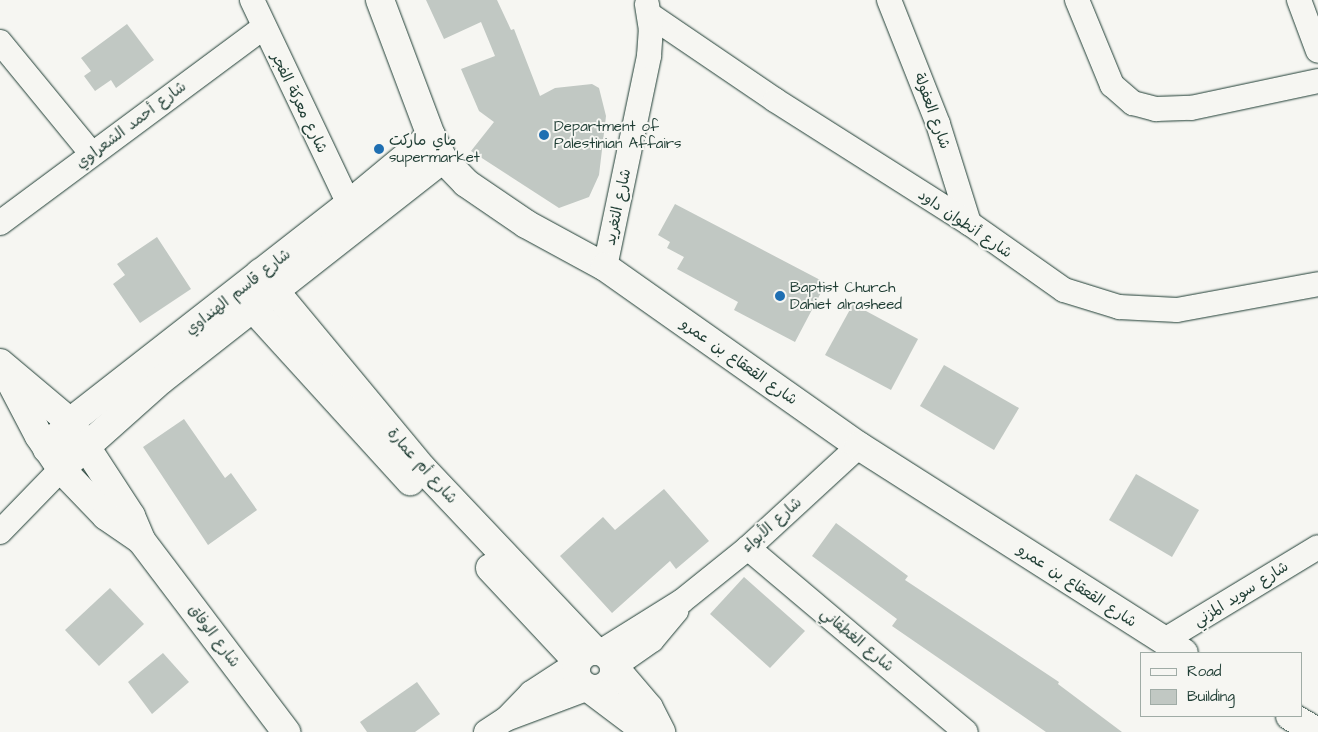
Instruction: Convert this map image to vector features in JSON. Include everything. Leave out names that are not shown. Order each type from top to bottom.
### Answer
[{"type":"street","name":"شارع معركة الفجر","points":[[252,0],[263,28],[349,204]]},
{"type":"street","name":"شارع القعقاع بن عمرو","points":[[380,0],[437,147],[455,174],[526,224],[605,267],[859,446],[1173,647]]},
{"type":"street","name":"شارع العفولة","points":[[889,0],[938,124],[970,223]]},
{"type":"street","points":[[1077,0],[1112,85],[1133,103],[1156,109],[1191,108],[1318,80]]},
{"type":"street","points":[[1299,0],[1318,50]]},
{"type":"street","name":"شارع أنطوان داود","points":[[648,8],[775,100],[970,223],[1064,290],[1119,307],[1177,310],[1318,284]]},
{"type":"street","name":"شارع التغريد","points":[[605,267],[646,76],[648,8]]},
{"type":"street","name":"شارع أحمد الشعراوي","points":[[0,223],[263,28]]},
{"type":"street","points":[[0,42],[92,154]]},
{"type":"street","name":"شارع قاسم الهنداوي","points":[[268,282],[349,204],[437,147]]},
{"type":"street","name":"شارع قاسم الهنداوي","points":[[54,459],[87,444],[161,380],[268,282],[437,147]]},
{"type":"street","name":"شارع أم عمارة","points":[[268,282],[350,385],[416,475]]},
{"type":"street","name":"شارع قاسم الهنداوي","points":[[54,459],[70,422],[245,302]]},
{"type":"street","name":"شارع أم عمارة","points":[[245,302],[596,660],[649,708],[661,732]]},
{"type":"street","name":"شارع الوفاق","points":[[0,363],[70,422],[87,444],[131,516],[141,540],[286,732]]},
{"type":"street","name":"شارع الوفاق","points":[[0,363],[54,459],[106,516],[141,540]]},
{"type":"street","name":"شارع الأبواء","points":[[506,720],[532,693],[596,660],[652,640],[682,601],[748,548],[859,446]]},
{"type":"street","points":[[0,532],[32,498],[54,459]]},
{"type":"street","name":"شارع سويد المزني","points":[[1173,647],[1318,547]]},
{"type":"street","name":"شارع الغطفاني","points":[[748,548],[966,732]]},
{"type":"street","points":[[590,688],[608,684],[596,660]]},
{"type":"street","points":[[590,688],[647,732]]},
{"type":"street","name":"شارع الأبواء","points":[[486,732],[506,720],[590,688]]},
{"type":"street","points":[[1292,717],[1318,732]]},
{"type":"building","name":"Department of Palestinian Affairs","points":[[426,0],[497,0],[511,30],[514,29],[540,96],[555,88],[592,84],[599,88],[606,116],[599,175],[589,197],[559,208],[471,151],[494,122],[479,111],[461,69],[495,56],[481,22],[444,39]]},
{"type":"building","points":[[127,24],[154,60],[116,88],[111,80],[95,91],[84,76],[91,71],[81,58]]},
{"type":"building","points":[[675,204],[826,283],[795,342],[734,310],[738,302],[677,269],[684,257],[667,248],[670,242],[658,235]]},
{"type":"building","points":[[157,237],[191,289],[140,323],[113,284],[125,275],[117,264]]},
{"type":"building","points":[[853,304],[918,339],[891,390],[825,355]]},
{"type":"building","points":[[944,365],[1019,408],[994,450],[920,406]]},
{"type":"building","points":[[184,419],[225,478],[231,473],[257,510],[208,545],[143,447]]},
{"type":"building","points":[[1136,474],[1199,510],[1172,557],[1109,520]]},
{"type":"building","points":[[664,489],[709,541],[676,569],[670,561],[612,613],[560,556],[603,517],[615,530]]},
{"type":"building","points":[[836,523],[908,576],[905,580],[1059,682],[1058,684],[1122,732],[1046,732],[892,626],[897,619],[812,556]]},
{"type":"building","points":[[744,577],[805,631],[770,668],[710,614]]},
{"type":"building","points":[[110,588],[144,624],[99,666],[65,630]]},
{"type":"building","points":[[163,653],[189,682],[152,714],[128,682]]},
{"type":"building","points":[[417,682],[440,714],[415,732],[367,732],[360,722]]},
{"type":"place","name":"Department of Palestinian Affairs","points":[[544,135]]},
{"type":"place","name":"ماي ماركت supermarket","points":[[379,149]]},
{"type":"place","name":"Baptist Church Dahiet alrasheed","points":[[780,296]]}]
